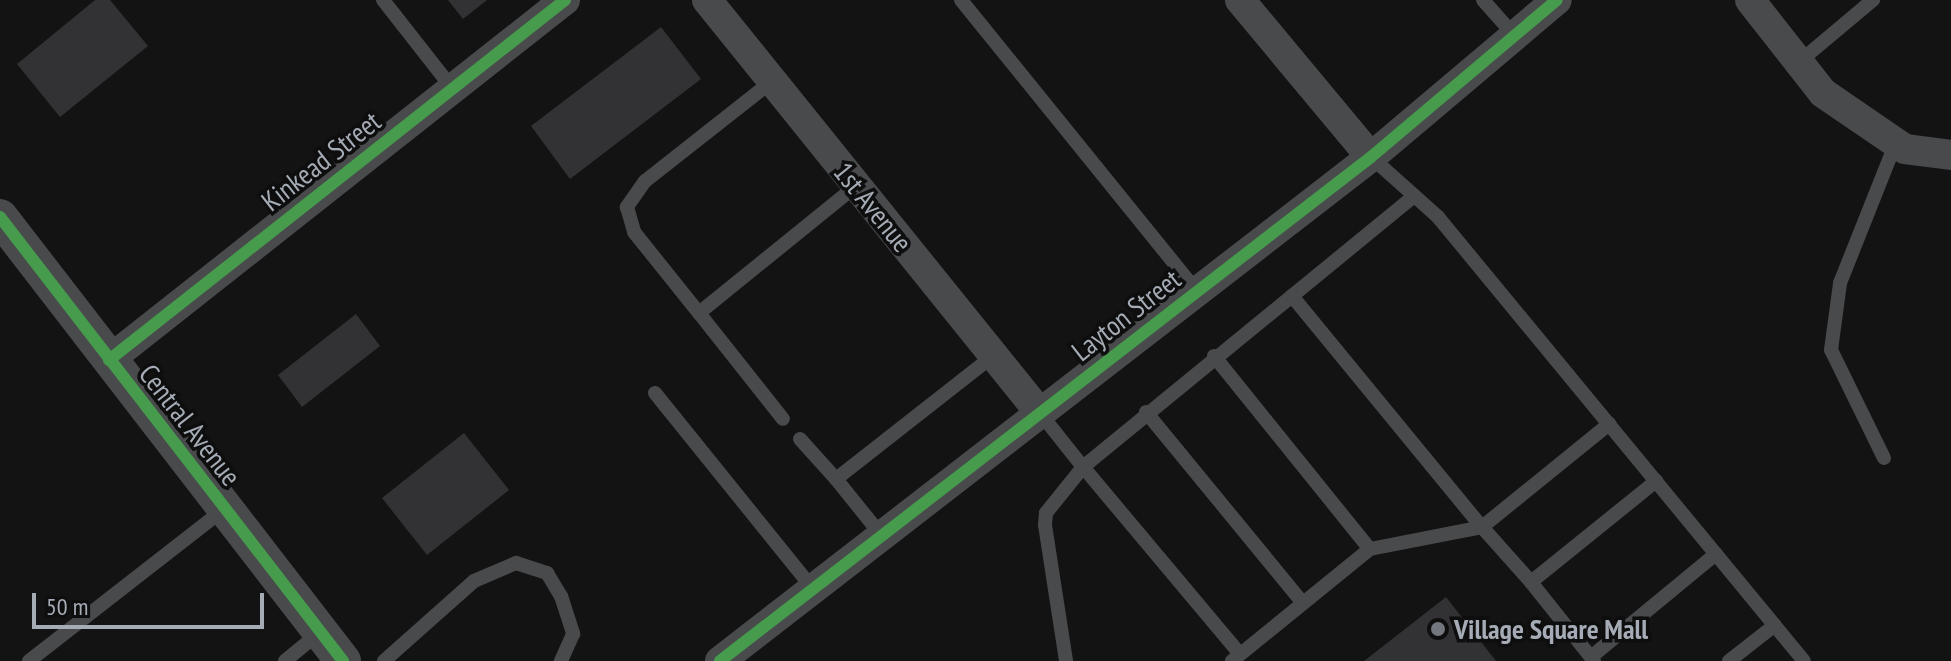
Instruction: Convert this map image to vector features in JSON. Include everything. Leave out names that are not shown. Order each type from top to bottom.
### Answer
[{"type":"street","name":"Kinkead Street","points":[[109,360],[565,0]]},
{"type":"street","name":"1st Avenue","points":[[707,0],[1040,413]]},
{"type":"street","points":[[1240,0],[1371,157]]},
{"type":"street","name":"Layton Street","points":[[720,661],[1371,157],[1557,0]]},
{"type":"street","points":[[1750,0],[1823,93],[1905,149],[1951,155]]},
{"type":"street","name":"Central Avenue","points":[[0,217],[343,661]]},
{"type":"lane","points":[[383,0],[452,88]]},
{"type":"lane","points":[[961,0],[1196,290]]},
{"type":"lane","points":[[1483,0],[1514,35]]},
{"type":"lane","points":[[1799,62],[1873,0]]},
{"type":"lane","points":[[771,82],[645,181],[627,207],[634,232],[783,419]]},
{"type":"lane","points":[[1884,458],[1831,350],[1840,283],[1896,142]]},
{"type":"lane","points":[[1371,157],[1438,217],[1804,661]]},
{"type":"lane","points":[[699,313],[856,186]]},
{"type":"lane","points":[[1066,661],[1045,525],[1046,513],[1083,467],[1146,412],[1414,196]]},
{"type":"lane","points":[[1292,296],[1592,659],[1716,554]]},
{"type":"lane","points":[[836,479],[993,356]]},
{"type":"lane","points":[[1214,356],[1370,549]]},
{"type":"lane","points":[[655,393],[813,589]]},
{"type":"lane","points":[[1146,412],[1303,603]]},
{"type":"lane","points":[[1040,413],[1236,658],[1370,549],[1482,527],[1609,424]]},
{"type":"lane","points":[[800,439],[882,536]]},
{"type":"lane","points":[[1531,582],[1656,481]]},
{"type":"lane","points":[[29,661],[225,509]]},
{"type":"lane","points":[[384,661],[474,581],[516,563],[547,573],[561,596],[573,634],[561,661]]},
{"type":"lane","points":[[1729,661],[1775,625]]},
{"type":"lane","points":[[285,661],[321,632]]},
{"type":"building","points":[[95,0],[110,0],[148,46],[60,117],[17,64]]},
{"type":"building","points":[[448,0],[487,0],[463,19]]},
{"type":"building","points":[[661,27],[701,79],[570,179],[531,126]]},
{"type":"building","points":[[356,314],[380,346],[302,407],[278,375]]},
{"type":"building","points":[[464,433],[509,490],[427,555],[382,498]]},
{"type":"building","name":"Village Square Mall","points":[[1446,597],[1496,661],[1364,661]]},
{"type":"cycle path","points":[[109,360],[565,0]]},
{"type":"cycle path","points":[[720,661],[1371,157],[1557,0]]},
{"type":"cycle path","points":[[0,217],[343,661]]},
{"type":"place","name":"Village Square Mall","points":[[1438,629]]}]
